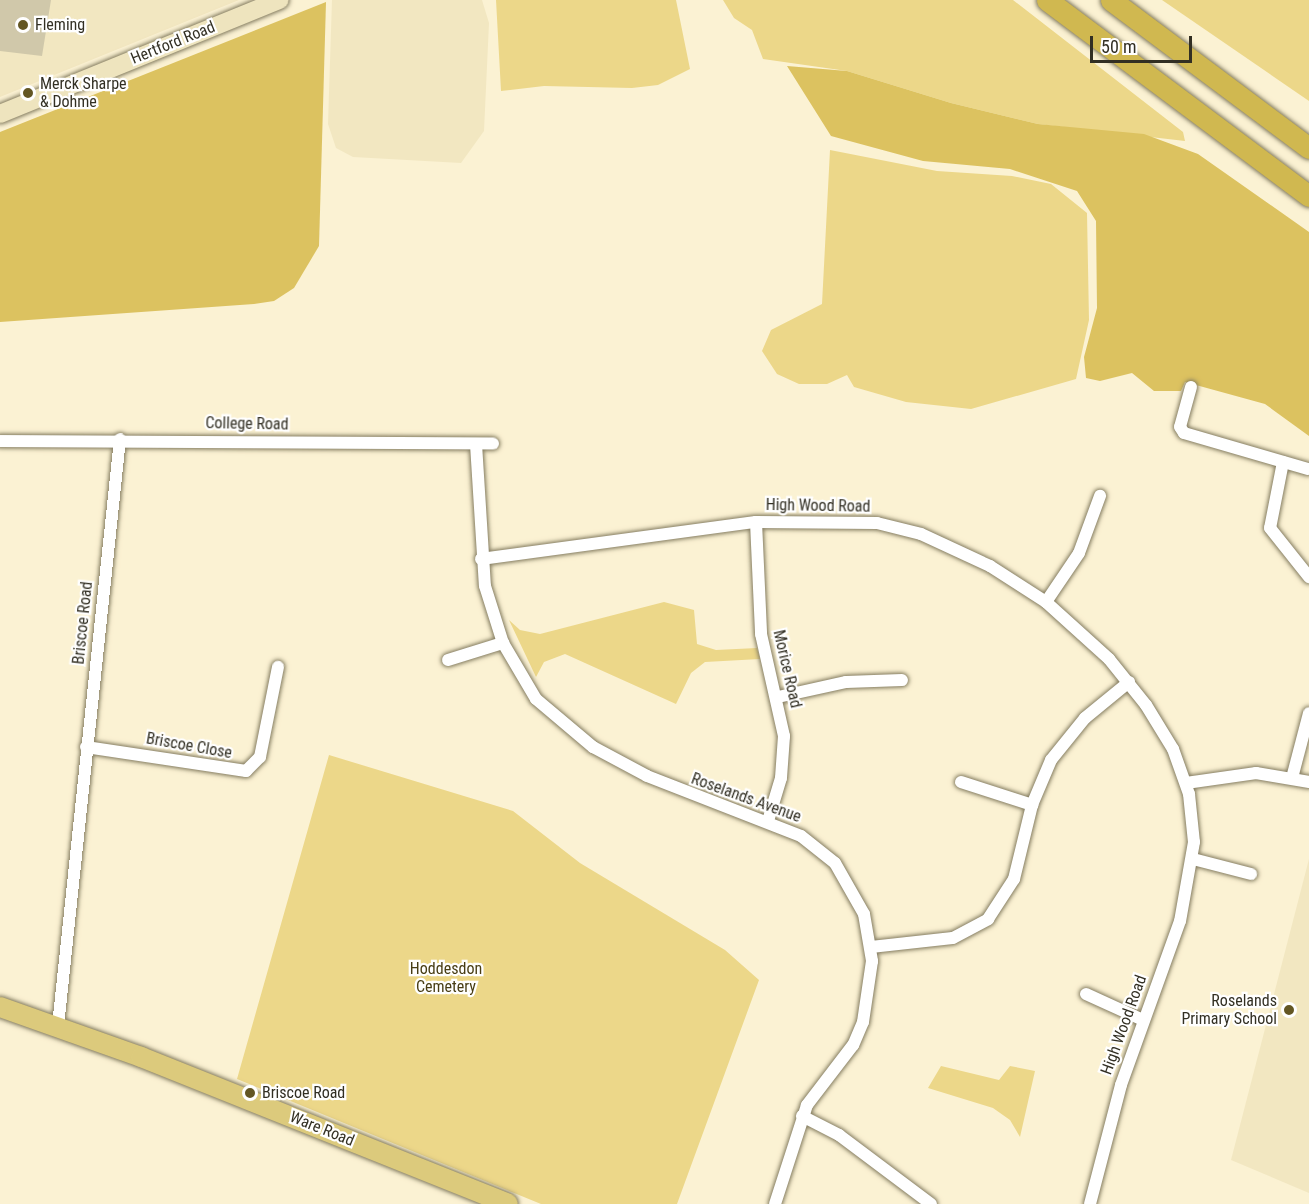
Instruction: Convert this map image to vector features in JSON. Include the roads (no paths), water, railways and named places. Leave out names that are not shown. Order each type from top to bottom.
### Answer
[{"type":"highway","points":[[1047,0],[1309,196]]},
{"type":"highway","points":[[1111,0],[1309,148]]},
{"type":"main road","name":"Hertford Road","points":[[0,114],[280,0]]},
{"type":"main road","name":"Ware Road","points":[[0,1007],[58,1026],[501,1203]]},
{"type":"street","points":[[1191,387],[1180,427],[1184,434],[1308,469]]},
{"type":"street","name":"College Road","points":[[0,441],[120,439],[493,444]]},
{"type":"street","name":"Briscoe Road","points":[[58,1026],[120,439]]},
{"type":"street","name":"Roselands Avenue","points":[[476,444],[481,559],[503,643],[536,699],[593,747],[674,789],[768,821],[801,836],[835,862],[864,914],[871,947],[871,987],[859,1035],[802,1116],[775,1204]]},
{"type":"street","points":[[1283,462],[1270,528],[1309,577]]},
{"type":"street","points":[[1046,602],[1079,553],[1100,496]]},
{"type":"street","name":"High Wood Road","points":[[481,559],[756,522],[844,520],[907,530],[977,558],[1046,602],[1129,682],[1166,738],[1186,783],[1194,817],[1193,859],[1180,921],[1117,1097],[1090,1204]]},
{"type":"street","name":"Morice Road","points":[[756,522],[761,634],[778,697],[784,758],[768,821]]},
{"type":"street","points":[[448,660],[503,643]]},
{"type":"street","name":"Briscoe Close","points":[[86,747],[246,771],[260,757],[278,667]]},
{"type":"street","points":[[778,697],[846,682],[902,680]]},
{"type":"street","points":[[871,947],[953,938],[988,919],[1014,879],[1032,805],[1045,772],[1068,737],[1129,682]]},
{"type":"street","points":[[1292,778],[1309,712]]},
{"type":"street","points":[[1186,783],[1248,773],[1309,782]]},
{"type":"street","points":[[961,782],[1032,805]]},
{"type":"street","points":[[1193,859],[1251,874]]},
{"type":"street","points":[[1086,994],[1143,1020]]},
{"type":"street","points":[[802,1116],[839,1135],[931,1204]]},
{"type":"place","name":"Fleming","points":[[23,25]]},
{"type":"place","name":"Merck Sharpe & Dohme","points":[[28,93]]},
{"type":"place","name":"Roselands Primary School","points":[[1289,1010]]},
{"type":"place","name":"Briscoe Road","points":[[250,1093]]},
{"type":"park label","name":"Hoddesdon Cemetery","points":[[446,978]]}]
